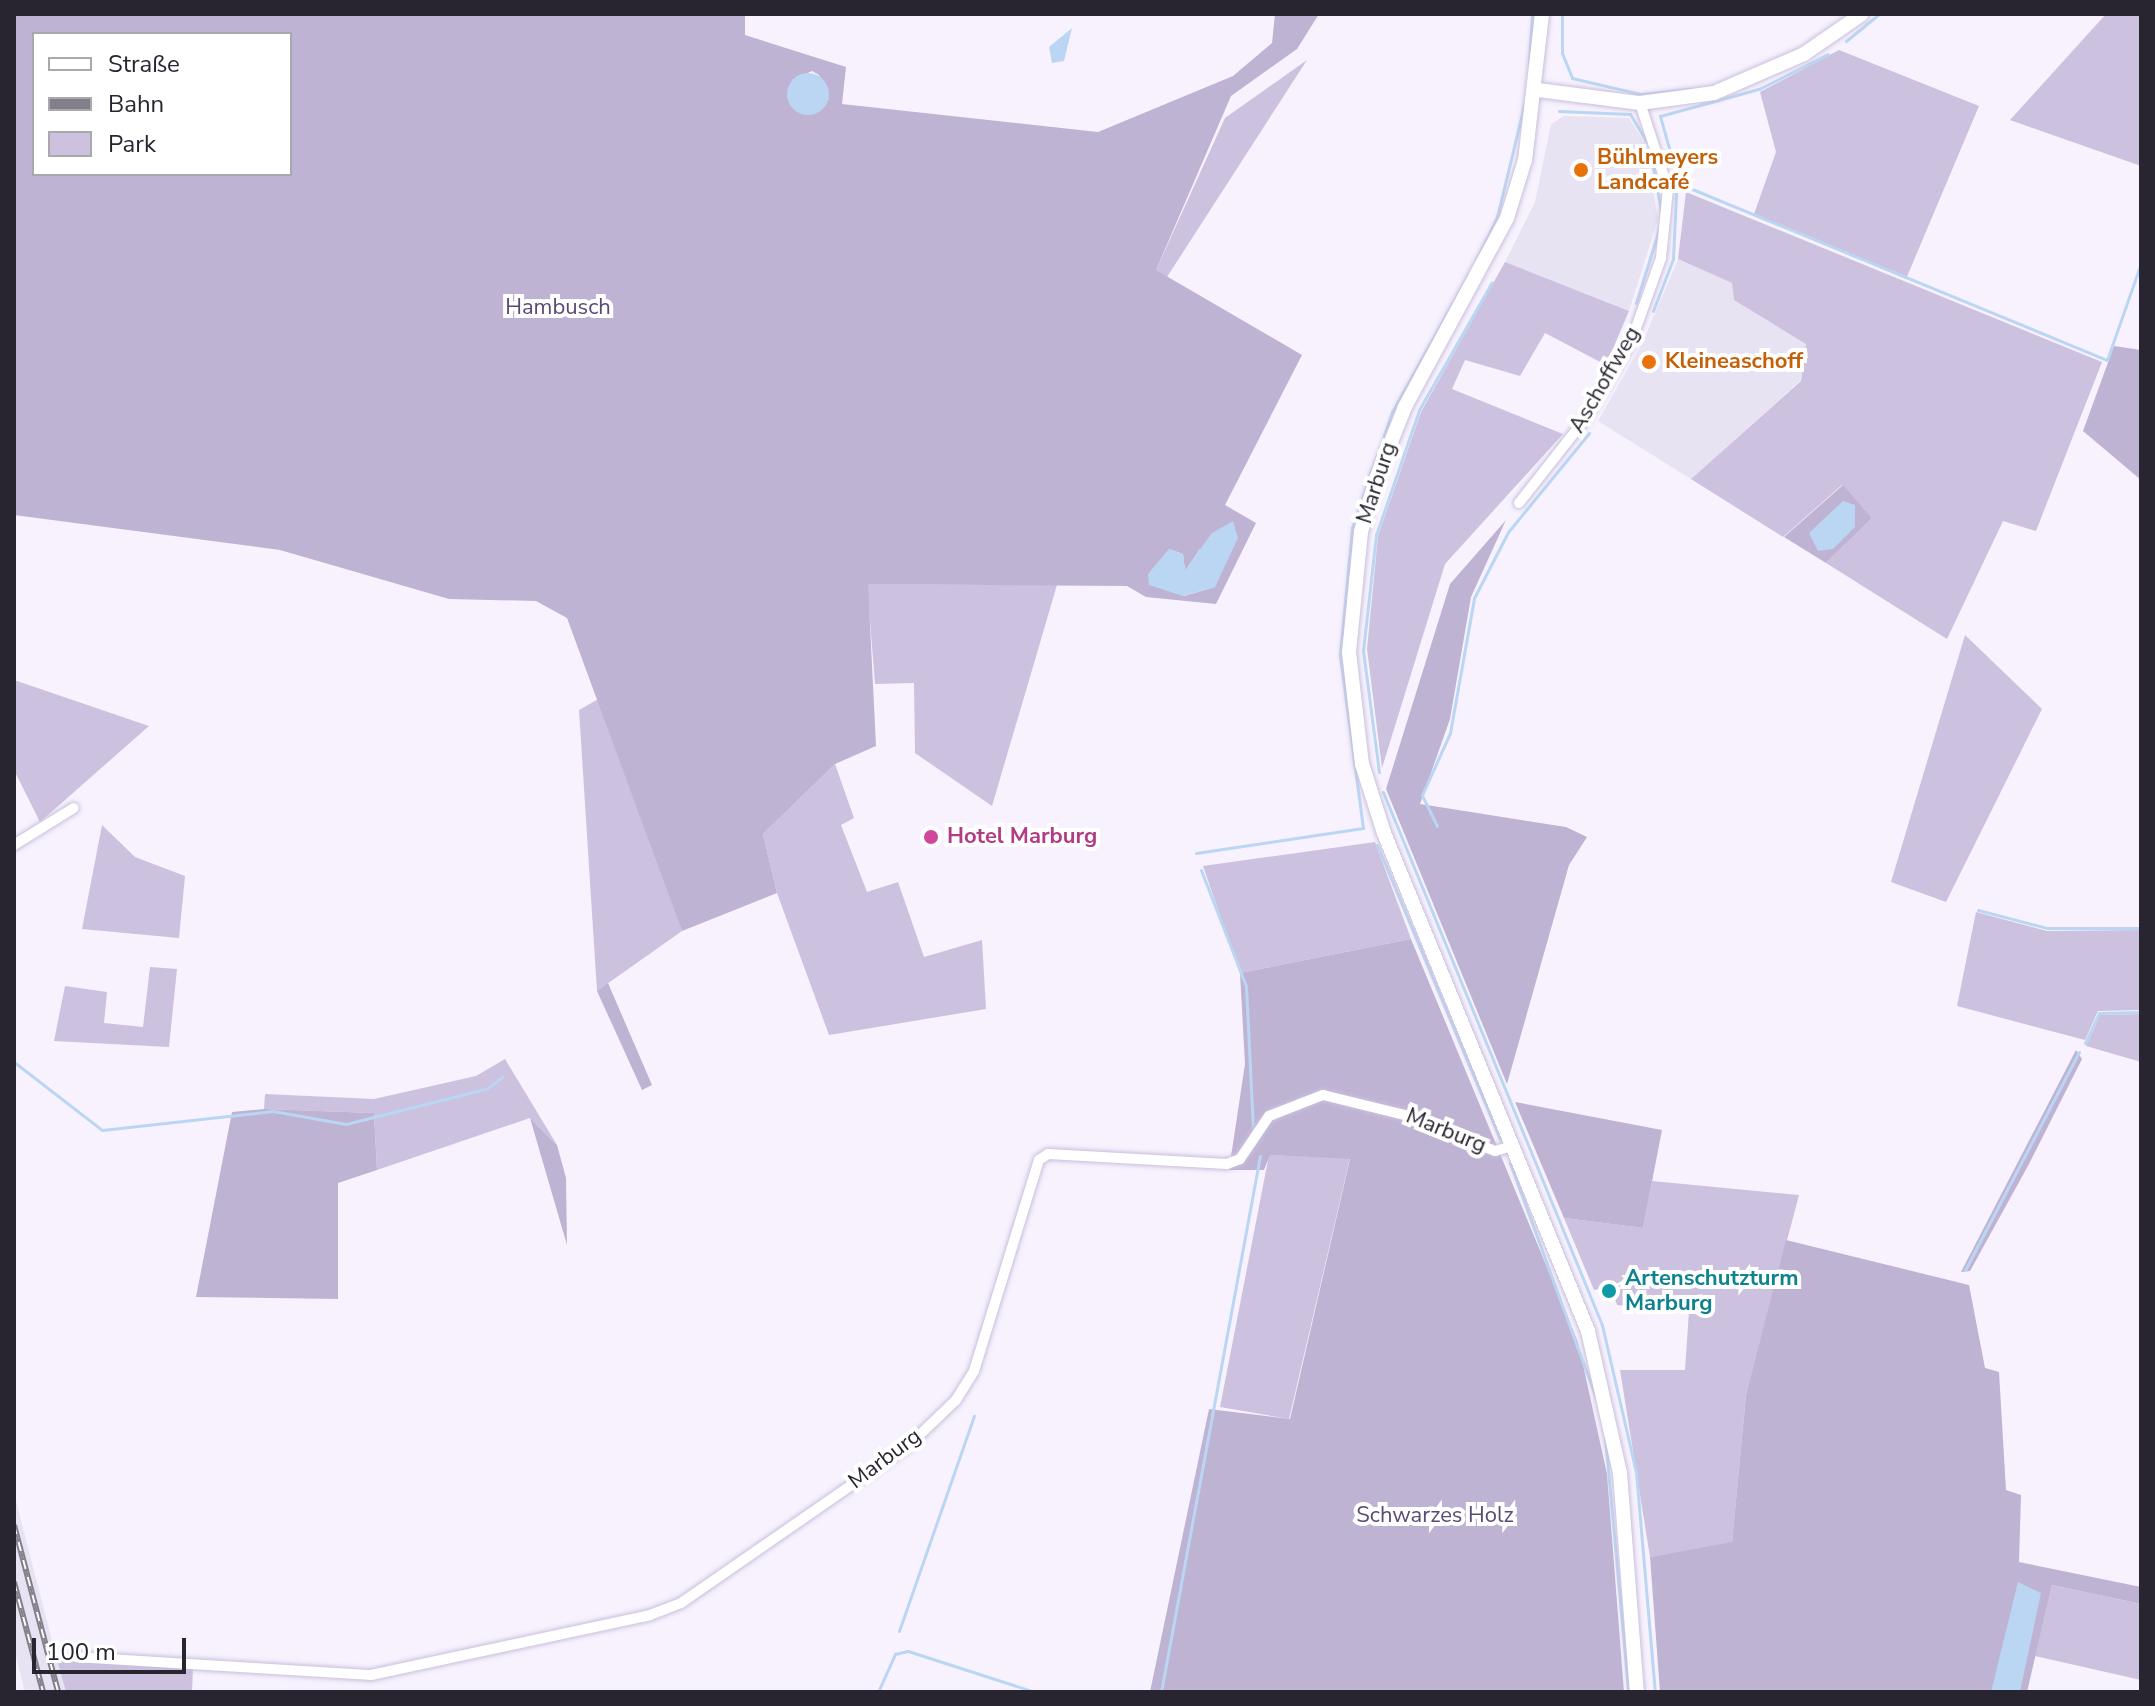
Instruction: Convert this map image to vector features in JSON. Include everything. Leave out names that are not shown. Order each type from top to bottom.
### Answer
[{"type":"street","name":"Marburg","points":[[1542,14],[1538,90],[1507,218],[1405,407],[1376,479],[1357,563],[1349,652],[1368,788],[1588,1331],[1612,1420],[1637,1692]]},
{"type":"street","points":[[1538,90],[1640,103],[1714,93],[1761,76],[1862,14]]},
{"type":"street","name":"Aschoffweg","points":[[1519,503],[1585,419],[1631,342],[1661,258],[1668,189],[1640,103]]},
{"type":"street","points":[[14,845],[74,808]]},
{"type":"street","name":"Marburg","points":[[76,1657],[371,1675],[650,1615],[703,1589],[908,1446],[956,1400],[974,1371],[1039,1160],[1048,1154],[1227,1164],[1240,1159],[1269,1116],[1323,1095],[1413,1117],[1495,1151],[1513,1146]]},
{"type":"shaded area","points":[[1564,116],[1629,118],[1645,143],[1658,219],[1629,311],[1505,262],[1535,202],[1551,124]]},
{"type":"shaded area","points":[[1678,259],[1732,283],[1735,300],[1806,343],[1801,380],[1691,479],[1598,421],[1642,344]]},
{"type":"shaded area","points":[[14,1493],[66,1692],[25,1692],[14,1649]]},
{"type":"green space","name":"Hambusch","points":[[14,14],[745,14],[745,35],[846,67],[842,104],[1098,132],[1233,76],[1272,43],[1275,14],[1319,14],[1297,49],[1231,96],[1156,270],[1302,355],[1225,505],[1256,523],[1216,604],[1146,597],[1127,586],[868,584],[876,746],[835,764],[763,834],[777,893],[682,931],[567,618],[536,601],[449,599],[280,550],[14,515]],"holes":[[[812,71],[819,75],[829,100],[792,80]],[[1169,549],[1183,554],[1185,571],[1200,549],[1215,587],[1184,596]]]},
{"type":"green space","points":[[2106,14],[2141,14],[2141,166],[2010,120]]},
{"type":"green space","points":[[1839,50],[1979,106],[1906,279],[1754,214],[1776,152],[1760,92]]},
{"type":"green space","points":[[1307,60],[1167,277],[1156,270],[1225,118]]},
{"type":"green space","points":[[1686,192],[2102,362],[2036,531],[2003,521],[1947,639],[1826,563],[1872,518],[1842,485],[1783,537],[1691,479],[1801,381],[1806,344],[1734,300],[1732,283],[1678,259]]},
{"type":"green space","points":[[1505,262],[1629,311],[1606,365],[1545,333],[1520,376],[1465,360],[1452,389],[1563,434],[1445,564],[1382,768],[1367,649],[1378,536],[1421,412]]},
{"type":"green space","points":[[2114,346],[2141,350],[2141,480],[2083,431]]},
{"type":"green space","points":[[1843,485],[1872,518],[1826,563],[1784,537]]},
{"type":"green space","points":[[1506,520],[1471,597],[1450,719],[1420,804],[1566,827],[1587,837],[1569,865],[1507,1084],[1386,789],[1450,584]]},
{"type":"green space","points":[[867,584],[1057,585],[992,806],[915,753],[914,683],[875,684]]},
{"type":"green space","points":[[1965,635],[2042,709],[1946,902],[1891,882]]},
{"type":"green space","points":[[14,680],[149,726],[40,822],[14,770]]},
{"type":"green space","points":[[602,697],[682,931],[597,991],[579,710]]},
{"type":"green space","points":[[835,764],[854,818],[841,825],[867,892],[898,882],[924,957],[982,940],[986,1009],[829,1035],[777,893],[763,834]]},
{"type":"green space","points":[[102,825],[135,857],[185,876],[179,938],[82,929]]},
{"type":"green space","points":[[1375,842],[1411,939],[1240,973],[1203,866]]},
{"type":"green space","points":[[1976,912],[2047,931],[2141,930],[2141,1010],[2098,1011],[2085,1040],[1957,1006]]},
{"type":"green space","name":"Schwarzes Holz","points":[[1411,939],[1578,1342],[1607,1474],[1624,1692],[1150,1692],[1209,1409],[1290,1419],[1350,1159],[1270,1155],[1264,1170],[1229,1170],[1245,1064],[1240,973]]},
{"type":"green space","points":[[150,967],[177,969],[169,1047],[54,1041],[65,986],[107,992],[104,1023],[143,1027]]},
{"type":"green space","points":[[608,983],[652,1085],[642,1090],[597,991]]},
{"type":"green space","points":[[2141,1014],[2141,1062],[2086,1046],[2100,1015]]},
{"type":"green space","points":[[2076,1050],[2082,1059],[2029,1164],[1970,1271],[1961,1272]]},
{"type":"green space","points":[[505,1059],[557,1145],[530,1118],[377,1170],[374,1113],[264,1109],[265,1094],[374,1099],[476,1076]]},
{"type":"green space","points":[[1515,1102],[1662,1130],[1643,1228],[1564,1218]]},
{"type":"green space","points":[[264,1109],[374,1113],[377,1170],[338,1183],[338,1299],[196,1297],[232,1112]]},
{"type":"green space","points":[[530,1118],[557,1145],[566,1178],[567,1245]]},
{"type":"green space","points":[[1269,1155],[1350,1158],[1289,1419],[1220,1407]]},
{"type":"green space","points":[[1652,1181],[1799,1195],[1746,1395],[1732,1543],[1650,1557],[1620,1370],[1685,1370],[1689,1311],[1617,1305],[1611,1286],[1594,1290],[1564,1218],[1643,1228]]},
{"type":"green space","points":[[1786,1240],[1969,1285],[1985,1368],[1999,1372],[2006,1490],[2021,1495],[2019,1562],[2141,1587],[2141,1604],[2052,1585],[2027,1692],[1660,1692],[1650,1557],[1732,1542],[1746,1395]]},
{"type":"green space","points":[[2052,1585],[2141,1604],[2141,1680],[2035,1656]]},
{"type":"green space","points":[[57,1660],[193,1668],[192,1692],[66,1692]]},
{"type":"water","points":[[1072,28],[1064,61],[1052,63],[1049,47]]},
{"type":"water","points":[[808,73],[823,79],[829,94],[823,109],[808,115],[793,109],[787,94],[793,79]]},
{"type":"water","points":[[1843,501],[1855,505],[1855,527],[1833,549],[1818,551],[1809,533]]},
{"type":"water","points":[[1233,521],[1238,538],[1215,587],[1183,596],[1149,585],[1148,574],[1169,549],[1183,554],[1185,570],[1212,533]]},
{"type":"water","points":[[2018,1582],[2041,1593],[2020,1692],[1991,1692]]},
{"type":"waterway","points":[[1529,62],[1532,14]]},
{"type":"waterway","points":[[1562,14],[1562,53],[1572,78],[1641,94],[1691,89]]},
{"type":"waterway","points":[[1846,41],[1879,14]]},
{"type":"waterway","points":[[1671,155],[1660,116],[1759,89],[1828,54]]},
{"type":"waterway","points":[[1474,265],[1497,217],[1525,101]]},
{"type":"waterway","points":[[1559,111],[1630,114],[1647,142]]},
{"type":"waterway","points":[[1651,156],[1661,211]]},
{"type":"waterway","points":[[1653,311],[1673,259],[1677,173]]},
{"type":"waterway","points":[[1680,184],[2107,360],[2141,263]]},
{"type":"waterway","points":[[1636,303],[1660,226]]},
{"type":"waterway","points":[[1196,853],[1363,828],[1340,655],[1352,528],[1392,412],[1470,272]]},
{"type":"waterway","points":[[1379,772],[1363,651],[1376,535],[1419,410],[1492,282]]},
{"type":"waterway","points":[[1437,826],[1422,795],[1450,733],[1474,598],[1508,532],[1589,433]]},
{"type":"waterway","points":[[1383,792],[1602,1325],[1636,1472],[1655,1692]]},
{"type":"waterway","points":[[1377,845],[1500,1139]]},
{"type":"waterway","points":[[1201,870],[1246,986],[1253,1128]]},
{"type":"waterway","points":[[1978,910],[2047,928],[2141,928]]},
{"type":"waterway","points":[[2085,1043],[2099,1013],[2141,1012]]},
{"type":"waterway","points":[[1965,1270],[2079,1052]]},
{"type":"waterway","points":[[14,1062],[102,1130],[273,1111],[346,1124],[488,1088],[502,1077]]},
{"type":"waterway","points":[[1161,1692],[1260,1156]]},
{"type":"waterway","points":[[1510,1163],[1596,1398]]},
{"type":"waterway","points":[[899,1631],[974,1416]]},
{"type":"waterway","points":[[1605,1437],[1628,1692]]},
{"type":"waterway","points":[[878,1692],[895,1654],[908,1651],[1035,1692]]},
{"type":"railway","points":[[14,1525],[58,1692]]},
{"type":"railway","points":[[14,1582],[43,1692]]},
{"type":"place","name":"Bühlmeyers Landcafé","points":[[1581,170]]},
{"type":"place","name":"Kleineaschoff","points":[[1649,362]]},
{"type":"place","name":"Hotel Marburg","points":[[931,837]]},
{"type":"place","name":"Artenschutzturm Marburg","points":[[1609,1291]]}]
